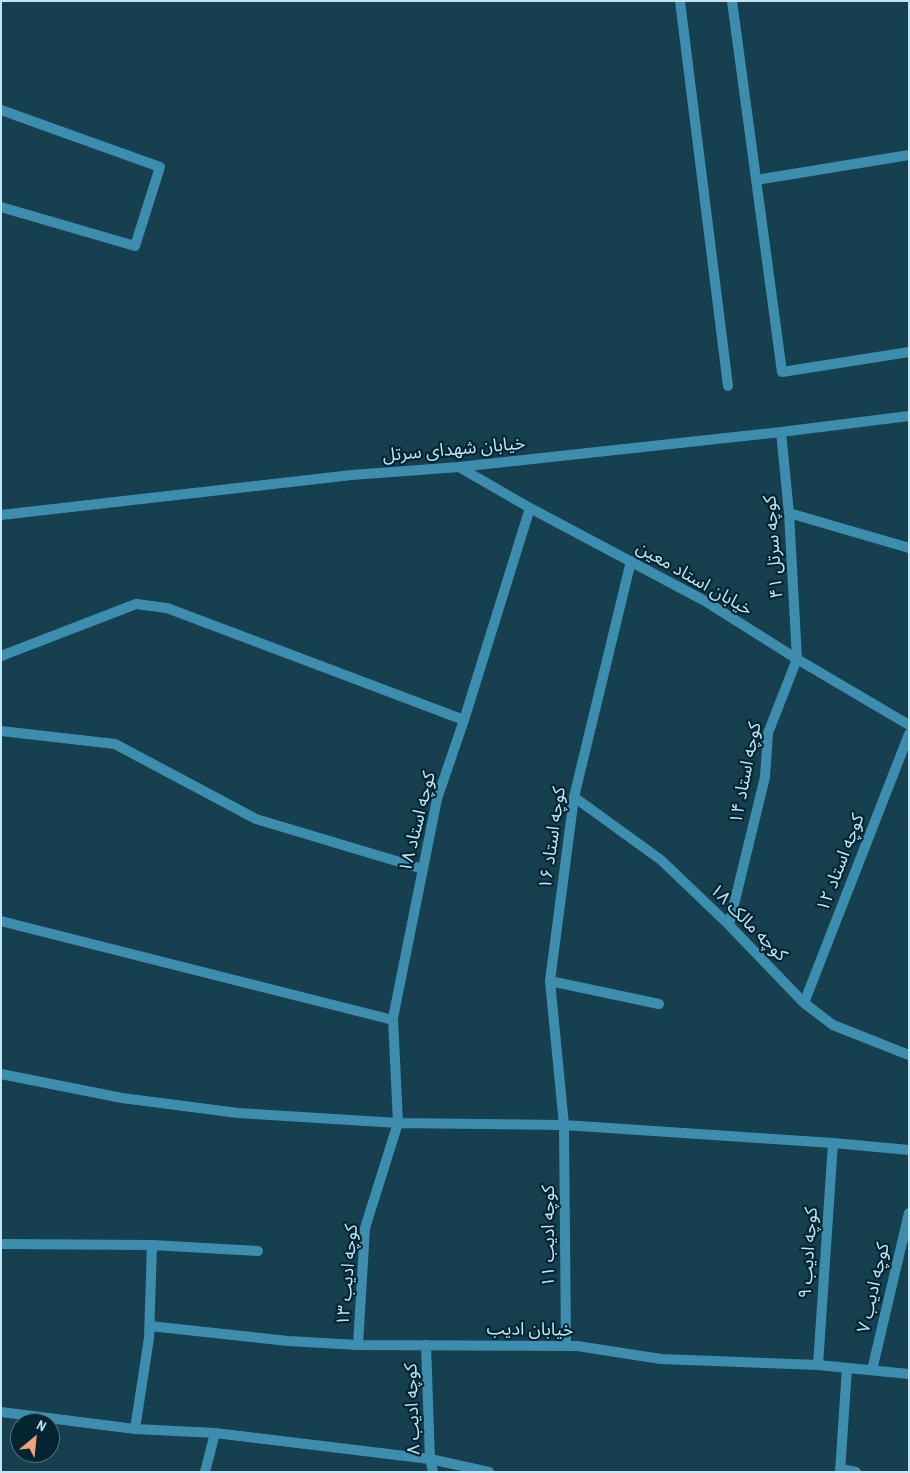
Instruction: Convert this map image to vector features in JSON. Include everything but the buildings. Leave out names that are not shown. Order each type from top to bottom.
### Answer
[{"type":"street","points":[[680,1],[728,386]]},
{"type":"street","points":[[732,1],[782,372],[909,352]]},
{"type":"street","points":[[1,110],[160,167],[135,246],[1,207]]},
{"type":"street","points":[[756,180],[909,156]]},
{"type":"street","name":"خیابان شهدای سرتل","points":[[1,515],[352,475],[459,467],[781,432],[909,416]]},
{"type":"street","name":"کوچه سرتل ۴۱","points":[[781,432],[789,513],[797,659]]},
{"type":"street","name":"خیابان استاد معین","points":[[459,467],[530,508],[705,601],[797,659],[909,725]]},
{"type":"street","name":"کوچه استاد ۱۸","points":[[398,1123],[393,1020],[437,799],[464,720],[530,508]]},
{"type":"street","points":[[789,513],[909,548]]},
{"type":"street","name":"کوچه استاد ۱۶","points":[[564,1125],[550,981],[574,797],[631,561]]},
{"type":"street","points":[[1,656],[136,604],[167,608],[464,720]]},
{"type":"street","name":"کوچه استاد ۱۴","points":[[729,925],[765,777],[768,733],[797,659]]},
{"type":"street","points":[[1,731],[115,744],[256,819],[423,869]]},
{"type":"street","name":"کوچه استاد ۱۲","points":[[804,1003],[909,734]]},
{"type":"street","name":"کوچه مالک ۱۸","points":[[574,797],[661,860],[729,925],[804,1003],[833,1025],[909,1055]]},
{"type":"street","points":[[1,921],[393,1020]]},
{"type":"street","points":[[550,981],[659,1004]]},
{"type":"street","points":[[1,1074],[122,1098],[238,1113],[398,1123],[564,1125],[834,1143],[909,1150]]},
{"type":"street","name":"کوچه ادیب ۱۳","points":[[358,1345],[366,1228],[398,1123]]},
{"type":"street","name":"کوچه ادیب ۱۱","points":[[564,1125],[566,1346]]},
{"type":"street","name":"کوچه ادیب ۹","points":[[818,1365],[834,1143]]},
{"type":"street","name":"کوچه ادیب ۷","points":[[872,1370],[909,1213]]},
{"type":"street","points":[[1,1244],[152,1245],[258,1251]]},
{"type":"street","points":[[135,1429],[149,1338],[152,1245]]},
{"type":"street","name":"خیابان ادیب","points":[[150,1326],[288,1341],[358,1345],[577,1346],[661,1359],[818,1365],[909,1374]]},
{"type":"street","name":"کوچه ادیب ۸","points":[[426,1345],[430,1459],[433,1472]]},
{"type":"street","points":[[847,1368],[840,1471],[856,1472]]},
{"type":"street","points":[[1,1412],[135,1429],[215,1433],[430,1459],[489,1472]]},
{"type":"street","points":[[205,1472],[215,1433]]}]
